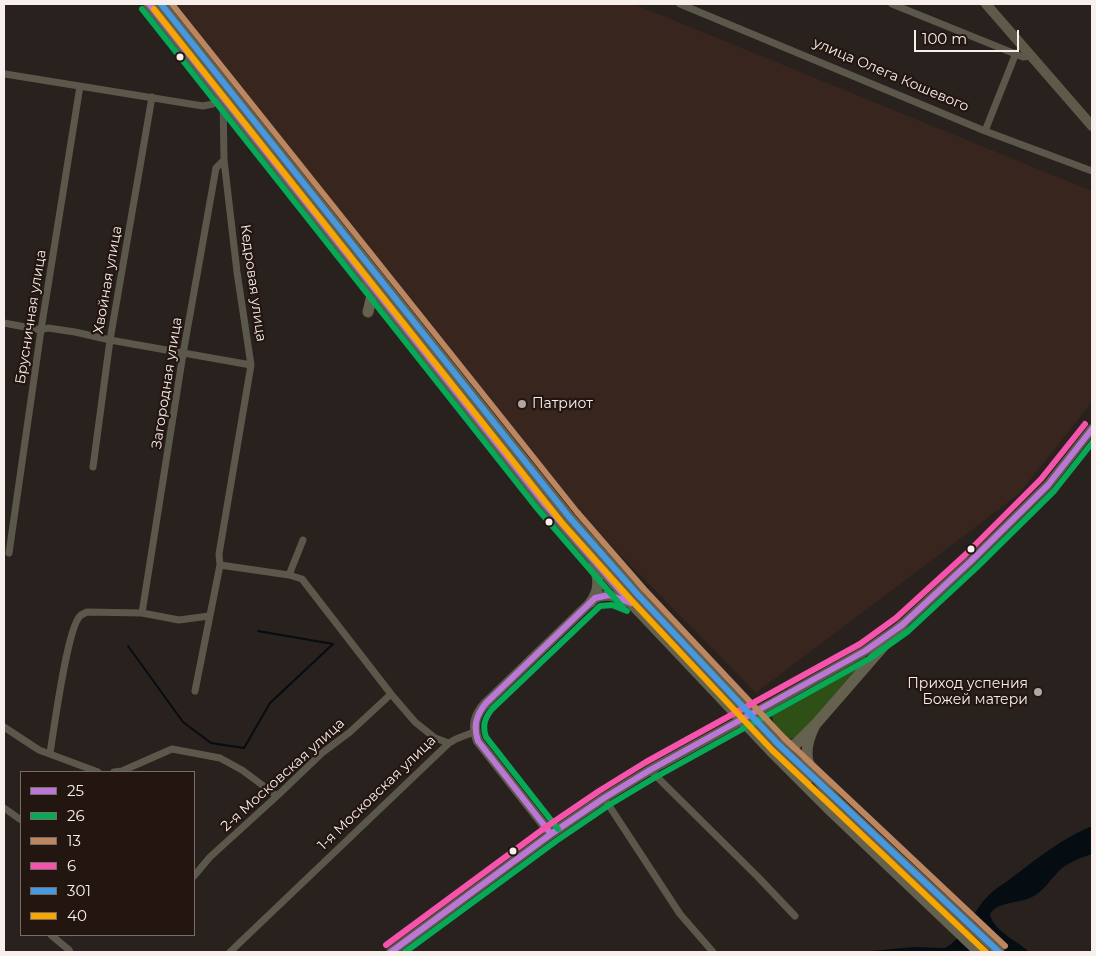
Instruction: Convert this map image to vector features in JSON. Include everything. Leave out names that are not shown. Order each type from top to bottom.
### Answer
[{"type":"main road","points":[[149,4],[527,482],[591,558],[634,599],[774,747],[831,811],[999,952]]},
{"type":"main road","points":[[161,4],[634,599]]},
{"type":"main road","points":[[986,4],[1092,126]]},
{"type":"main road","points":[[362,272],[372,295],[368,312]]},
{"type":"main road","points":[[774,747],[793,745],[816,725],[902,625],[971,561],[1048,485],[1092,429]]},
{"type":"main road","points":[[591,558],[598,582],[597,592],[591,602]]},
{"type":"main road","points":[[551,834],[483,748],[474,732],[476,716],[591,602],[600,596],[610,595],[634,599]]},
{"type":"main road","points":[[391,952],[551,834],[604,798],[650,770],[865,651],[902,625]]},
{"type":"main road","points":[[816,725],[807,744],[806,753],[808,762],[821,783],[979,952]]},
{"type":"main road","points":[[774,747],[838,802]]},
{"type":"street","name":"улица Олега Кошевого","points":[[680,4],[985,131],[1092,171]]},
{"type":"street","points":[[699,12],[702,4]]},
{"type":"street","points":[[892,4],[1023,57],[1032,56]]},
{"type":"street","points":[[985,131],[1016,53]]},
{"type":"street","points":[[4,76],[203,106],[213,104],[223,97]]},
{"type":"street","name":"Брусничная улица","points":[[9,553],[41,330],[80,86]]},
{"type":"street","name":"Хвойная улица","points":[[93,467],[110,340],[152,97]]},
{"type":"street","name":"Кедровая улица","points":[[195,691],[220,565],[219,554],[251,365],[237,272],[224,160],[223,97]]},
{"type":"street","name":"Загородная улица","points":[[142,613],[183,354],[216,168],[224,160]]},
{"type":"street","points":[[4,323],[41,330],[48,328],[251,365]]},
{"type":"street","points":[[289,575],[303,540]]},
{"type":"street","points":[[220,565],[289,575],[302,579],[415,722],[434,738],[449,744]]},
{"type":"street","points":[[50,753],[67,655],[80,616],[87,612],[142,613],[179,620],[209,616]]},
{"type":"street","name":"2-я Московская улица","points":[[195,875],[210,857],[278,796],[322,753],[350,732],[391,694]]},
{"type":"street","points":[[4,727],[39,750],[95,771]]},
{"type":"street","name":"1-я Московская улица","points":[[230,952],[449,744],[474,732]]},
{"type":"street","points":[[122,771],[172,749],[220,758],[242,770],[278,796]]},
{"type":"street","points":[[650,770],[795,916]]},
{"type":"street","points":[[604,798],[680,914],[713,952]]},
{"type":"street","points":[[4,808],[20,819]]},
{"type":"street","points":[[51,936],[70,952]]},
{"type":"shaded area","points":[[176,4],[634,4],[1092,191],[1092,402],[1019,494],[756,693],[583,517]]},
{"type":"shaded area","points":[[1092,826],[1092,854],[1065,866],[1036,895],[998,907],[990,914],[992,920],[1001,931],[1029,952],[860,952],[914,947],[945,948],[957,939],[981,904],[992,892],[1052,848]]},
{"type":"green space","points":[[863,656],[866,656],[866,658],[798,737],[785,739],[781,737],[776,729],[771,712]]},
{"type":"waterway","points":[[128,646],[183,722],[211,743],[244,748],[270,703],[333,644],[258,631]]},
{"type":"transit line","name":"25","points":[[149,4],[543,502],[631,603]]},
{"type":"transit line","name":"301","points":[[161,4],[570,518],[638,595],[778,744],[999,952]]},
{"type":"transit line","name":"13","points":[[172,4],[577,512],[644,589],[784,738],[1005,946]]},
{"type":"transit line","name":"26","points":[[142,9],[536,507],[624,609]]},
{"type":"transit line","name":"40","points":[[154,9],[563,524],[632,601],[772,750],[986,952]]},
{"type":"transit line","name":"6","points":[[386,945],[546,827],[599,791],[646,762],[860,644],[896,618],[965,555],[1041,479],[1085,424]]},
{"type":"transit line","name":"25","points":[[391,952],[551,834],[604,798],[650,770],[865,651],[902,625],[971,561],[1048,485],[1092,429]]},
{"type":"transit line","name":"26","points":[[405,952],[556,841],[609,805],[654,778],[869,659],[907,632],[977,567],[1054,491],[1092,443]]},
{"type":"transit line","name":"25","points":[[551,834],[478,741],[476,730],[478,716],[486,703],[595,598],[609,595],[631,603]]},
{"type":"transit line","name":"26","points":[[558,829],[486,737],[485,722],[492,709],[600,606],[612,605],[627,611]]},
{"type":"place","name":"Патриот","points":[[522,404]]},
{"type":"place","name":"Приход успения Божей матери","points":[[1038,692]]}]
